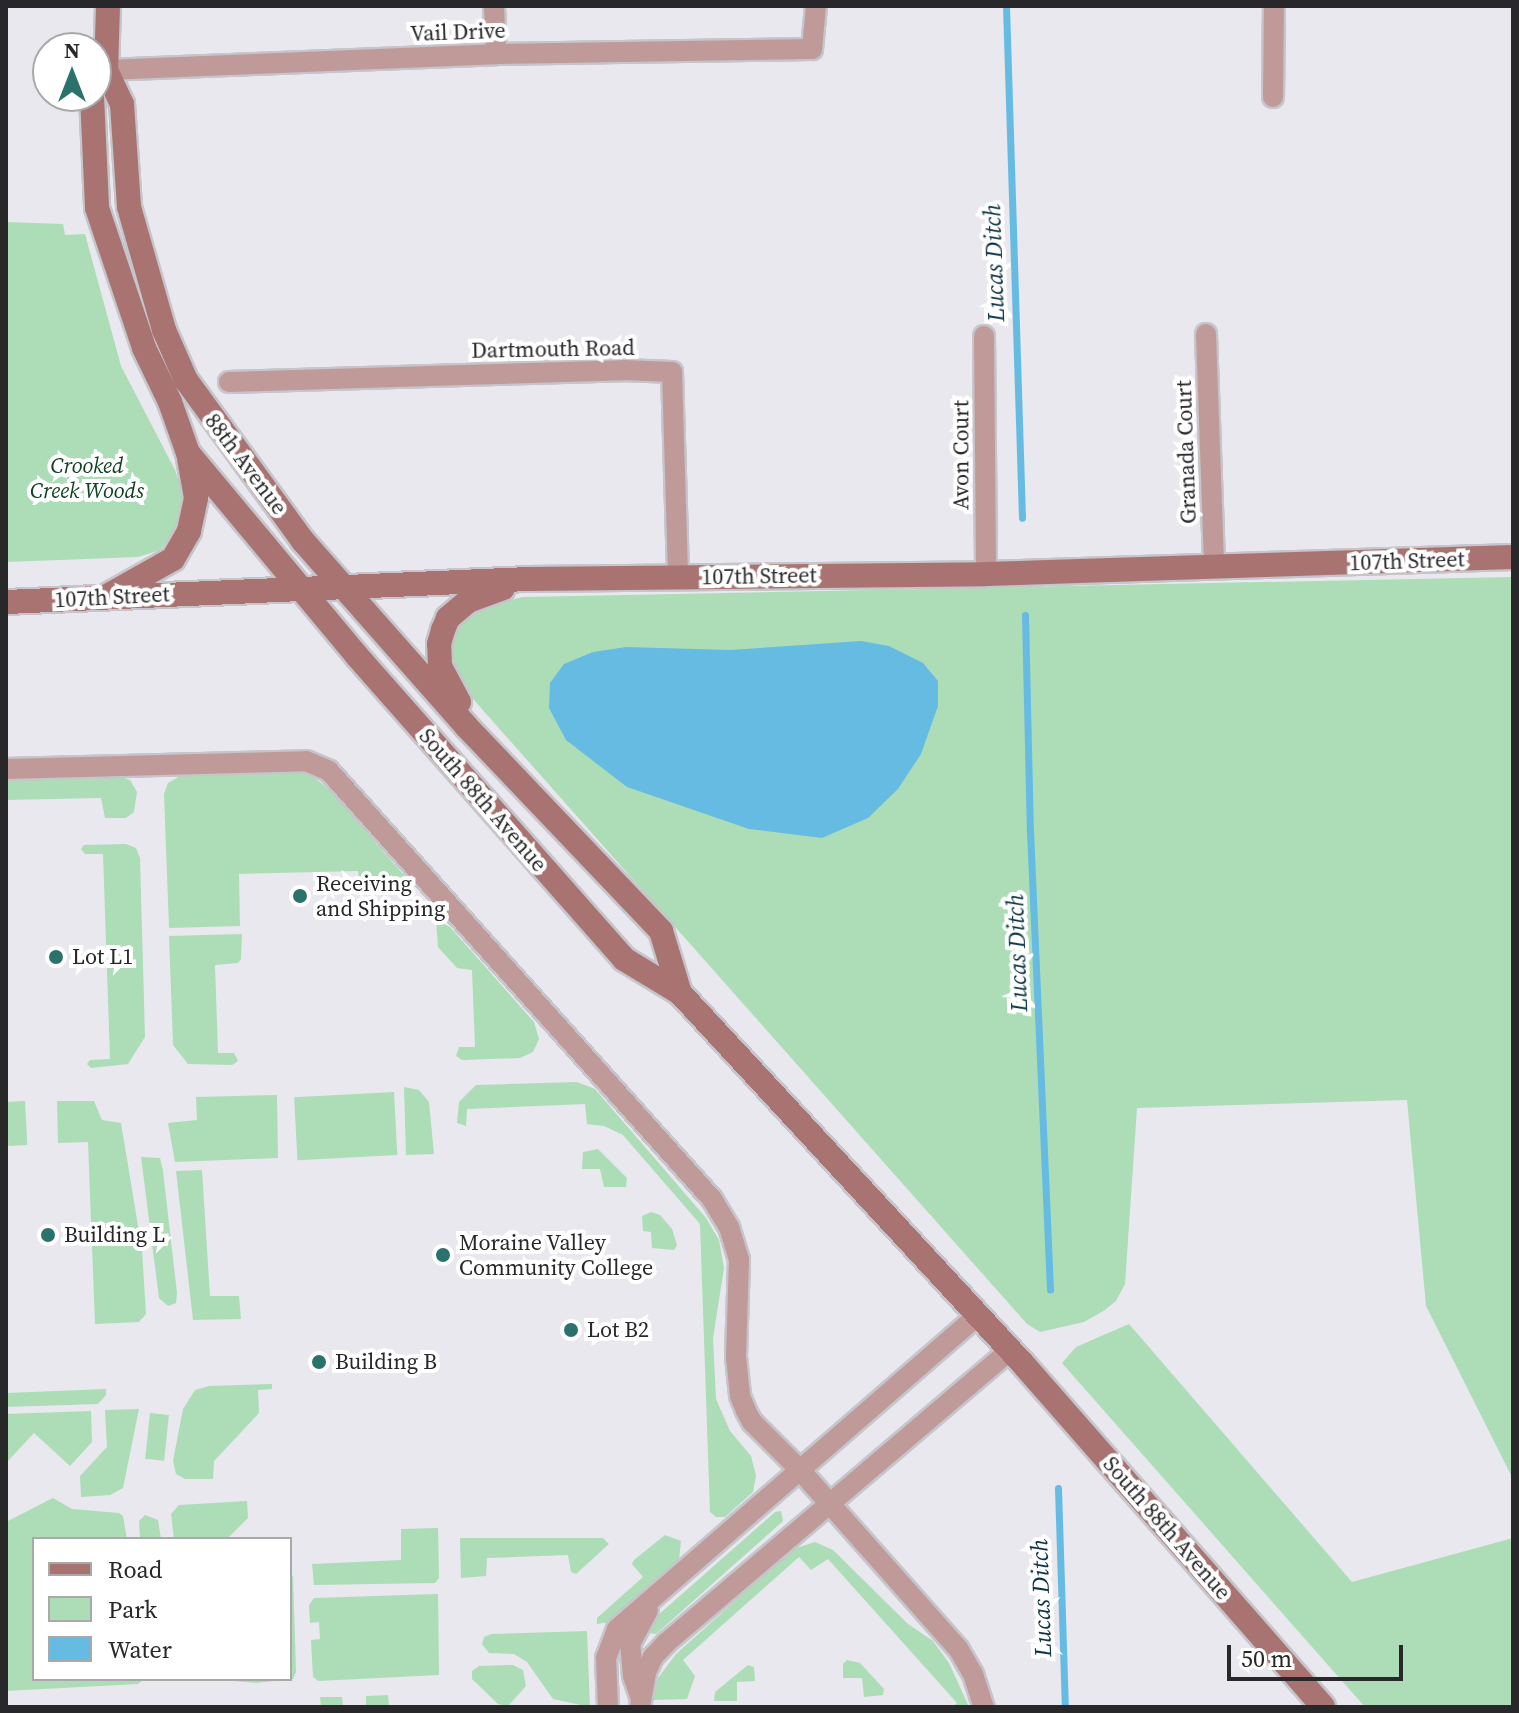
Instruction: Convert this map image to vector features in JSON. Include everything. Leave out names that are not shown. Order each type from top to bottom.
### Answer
[{"type":"street","name":"88th Avenue","points":[[106,32],[108,6]]},
{"type":"street","points":[[494,6],[496,54]]},
{"type":"street","name":"Vail Drive","points":[[112,78],[496,54],[812,49],[816,6]]},
{"type":"street","points":[[1273,97],[1274,6]]},
{"type":"street","name":"88th Avenue","points":[[112,92],[122,104],[129,207],[164,330],[186,380],[303,541],[466,726],[527,786]]},
{"type":"street","name":"88th Avenue","points":[[93,112],[97,208],[144,348],[170,402],[188,453],[302,588]]},
{"type":"street","name":"Granada Court","points":[[1206,334],[1214,568]]},
{"type":"street","name":"Avon Court","points":[[984,336],[986,574]]},
{"type":"street","name":"Dartmouth Road","points":[[229,382],[623,370],[672,372],[678,577]]},
{"type":"street","points":[[103,599],[173,559],[189,531],[196,498],[188,453]]},
{"type":"street","name":"107th Street","points":[[6,602],[528,579],[986,574],[1513,557]]},
{"type":"street","points":[[466,726],[461,705],[440,667],[439,644],[448,618],[468,601],[528,579]]},
{"type":"street","name":"South 88th Avenue","points":[[302,588],[357,656],[624,959],[680,993],[977,1316]]},
{"type":"street","points":[[6,769],[306,761],[329,771],[712,1199],[729,1227],[739,1260],[736,1357],[740,1396],[752,1422],[800,1470],[959,1650],[973,1674],[984,1707]]},
{"type":"street","name":"South 88th Avenue","points":[[527,786],[661,931],[680,993]]},
{"type":"street","points":[[608,1707],[609,1641],[617,1629],[977,1316],[1009,1351],[827,1503],[653,1657],[640,1702]]},
{"type":"street","name":"South 88th Avenue","points":[[1009,1351],[1323,1707]]},
{"type":"street","points":[[640,1702],[633,1676],[630,1644],[653,1599]]},
{"type":"green space","name":"Crooked Creek Woods","points":[[6,222],[63,224],[65,235],[85,234],[121,366],[175,470],[184,497],[177,528],[160,550],[138,557],[6,562]]},
{"type":"green space","points":[[1513,577],[1513,1479],[1426,1306],[1407,1100],[1137,1108],[1125,1284],[1116,1301],[1084,1322],[1040,1332],[1027,1324],[466,691],[450,669],[448,653],[453,632],[466,618],[498,603],[523,597]]},
{"type":"green space","points":[[295,772],[311,775],[329,789],[410,882],[359,884],[358,871],[239,874],[240,926],[169,928],[164,794],[168,783],[182,775]]},
{"type":"green space","points":[[120,776],[130,780],[137,792],[134,812],[126,818],[105,818],[101,798],[6,800],[6,779]]},
{"type":"green space","points":[[126,844],[136,848],[140,858],[145,1037],[128,1064],[91,1068],[87,1064],[90,1060],[110,1059],[103,854],[85,854],[81,849],[84,845]]},
{"type":"green space","points":[[436,920],[450,927],[534,1022],[539,1039],[533,1052],[520,1058],[462,1060],[456,1056],[459,1047],[475,1047],[472,970],[457,968],[438,947]]},
{"type":"green space","points":[[242,934],[241,959],[238,963],[215,965],[218,1053],[234,1053],[238,1061],[232,1065],[188,1064],[173,1045],[169,936]]},
{"type":"green space","points":[[577,1082],[595,1089],[706,1218],[719,1240],[724,1268],[713,1338],[716,1399],[730,1431],[751,1456],[756,1476],[753,1492],[725,1517],[716,1517],[710,1512],[700,1224],[623,1135],[604,1126],[587,1124],[585,1104],[467,1109],[466,1126],[457,1123],[459,1102],[476,1085]]},
{"type":"green space","points":[[404,1087],[419,1090],[429,1102],[434,1154],[406,1155]]},
{"type":"green space","points":[[394,1092],[397,1155],[297,1160],[294,1097]]},
{"type":"green space","points":[[277,1095],[278,1158],[175,1162],[168,1123],[197,1120],[196,1097]]},
{"type":"green space","points":[[25,1101],[27,1145],[8,1146],[6,1102]]},
{"type":"green space","points":[[57,1101],[94,1101],[102,1120],[121,1123],[142,1250],[146,1314],[139,1322],[95,1324],[88,1142],[58,1143]]},
{"type":"green space","points":[[598,1149],[627,1178],[626,1187],[604,1187],[600,1169],[582,1169],[583,1152]]},
{"type":"green space","points":[[141,1157],[160,1158],[163,1171],[177,1293],[176,1303],[168,1306],[159,1298]]},
{"type":"green space","points":[[202,1170],[210,1296],[239,1296],[241,1319],[193,1320],[176,1171]]},
{"type":"green space","points":[[651,1212],[660,1215],[672,1229],[677,1245],[674,1250],[652,1248],[651,1232],[643,1231],[642,1216]]},
{"type":"green space","points":[[1129,1324],[1352,1582],[1513,1538],[1513,1707],[1365,1707],[1062,1363],[1076,1347]]},
{"type":"green space","points":[[272,1384],[272,1389],[258,1390],[259,1413],[214,1461],[213,1479],[185,1479],[176,1474],[173,1461],[183,1409],[195,1390],[209,1386]]},
{"type":"green space","points":[[106,1389],[106,1395],[98,1404],[6,1407],[6,1393]]},
{"type":"green space","points":[[139,1409],[123,1488],[110,1495],[81,1497],[80,1476],[107,1447],[105,1410]]},
{"type":"green space","points":[[91,1411],[92,1442],[70,1466],[34,1433],[6,1463],[6,1414]]},
{"type":"green space","points":[[150,1413],[169,1415],[164,1461],[145,1459]]},
{"type":"green space","points":[[53,1498],[72,1509],[119,1513],[123,1516],[127,1537],[32,1537],[32,1681],[142,1681],[138,1684],[6,1691],[6,1522]]},
{"type":"green space","points":[[247,1501],[248,1518],[229,1537],[174,1537],[171,1514],[179,1505]]},
{"type":"green space","points":[[781,1511],[783,1521],[656,1634],[648,1633],[648,1624],[775,1512]]},
{"type":"green space","points":[[145,1515],[158,1520],[161,1537],[140,1537],[139,1521]]},
{"type":"green space","points":[[438,1528],[439,1578],[435,1583],[314,1585],[312,1564],[401,1560],[401,1529]]},
{"type":"green space","points":[[665,1535],[681,1541],[679,1560],[610,1622],[597,1624],[597,1618],[643,1577],[632,1564],[634,1560]]},
{"type":"green space","points":[[460,1538],[603,1538],[609,1544],[576,1574],[571,1572],[568,1555],[487,1558],[486,1576],[461,1578]]},
{"type":"green space","points":[[815,1542],[833,1550],[908,1624],[933,1641],[949,1663],[969,1707],[953,1707],[957,1703],[828,1559],[811,1570],[799,1557],[683,1660],[695,1676],[687,1699],[653,1700],[658,1678],[676,1654],[793,1549]]},
{"type":"green space","points":[[292,1575],[296,1672],[292,1679]]},
{"type":"green space","points":[[438,1594],[439,1675],[318,1681],[313,1677],[311,1640],[320,1639],[319,1622],[310,1623],[309,1605],[314,1598]]},
{"type":"green space","points":[[587,1631],[590,1707],[553,1699],[527,1662],[514,1654],[489,1653],[482,1644],[484,1637],[491,1634]]},
{"type":"green space","points":[[847,1660],[860,1663],[884,1689],[883,1695],[864,1697],[862,1678],[843,1678],[843,1664]]},
{"type":"green space","points":[[513,1665],[523,1670],[526,1686],[508,1706],[498,1704],[472,1679],[472,1671],[479,1666]]},
{"type":"green space","points":[[748,1665],[754,1667],[755,1681],[737,1682],[737,1701],[714,1701],[715,1692]]},
{"type":"green space","points":[[388,1695],[389,1705],[397,1707],[343,1707],[366,1706],[366,1696]]},
{"type":"green space","points":[[320,1697],[342,1697],[343,1707],[321,1707]]},
{"type":"water","points":[[861,641],[889,646],[923,663],[938,681],[938,706],[921,754],[898,789],[868,818],[822,838],[749,829],[627,787],[566,740],[549,708],[550,683],[564,664],[593,652],[626,647],[730,650]]},
{"type":"waterway","name":"Lucas Ditch","points":[[1006,6],[1022,518]]},
{"type":"waterway","name":"Lucas Ditch","points":[[1025,615],[1030,831],[1050,1290]]},
{"type":"waterway","name":"Lucas Ditch","points":[[1058,1488],[1065,1707]]},
{"type":"place","name":"Receiving and Shipping","points":[[300,896]]},
{"type":"place","name":"Lot L1","points":[[56,957]]},
{"type":"place","name":"Building L","points":[[48,1235]]},
{"type":"place","name":"Moraine Valley Community College","points":[[443,1255]]},
{"type":"place","name":"Lot B2","points":[[571,1330]]},
{"type":"place","name":"Building B","points":[[319,1362]]}]
